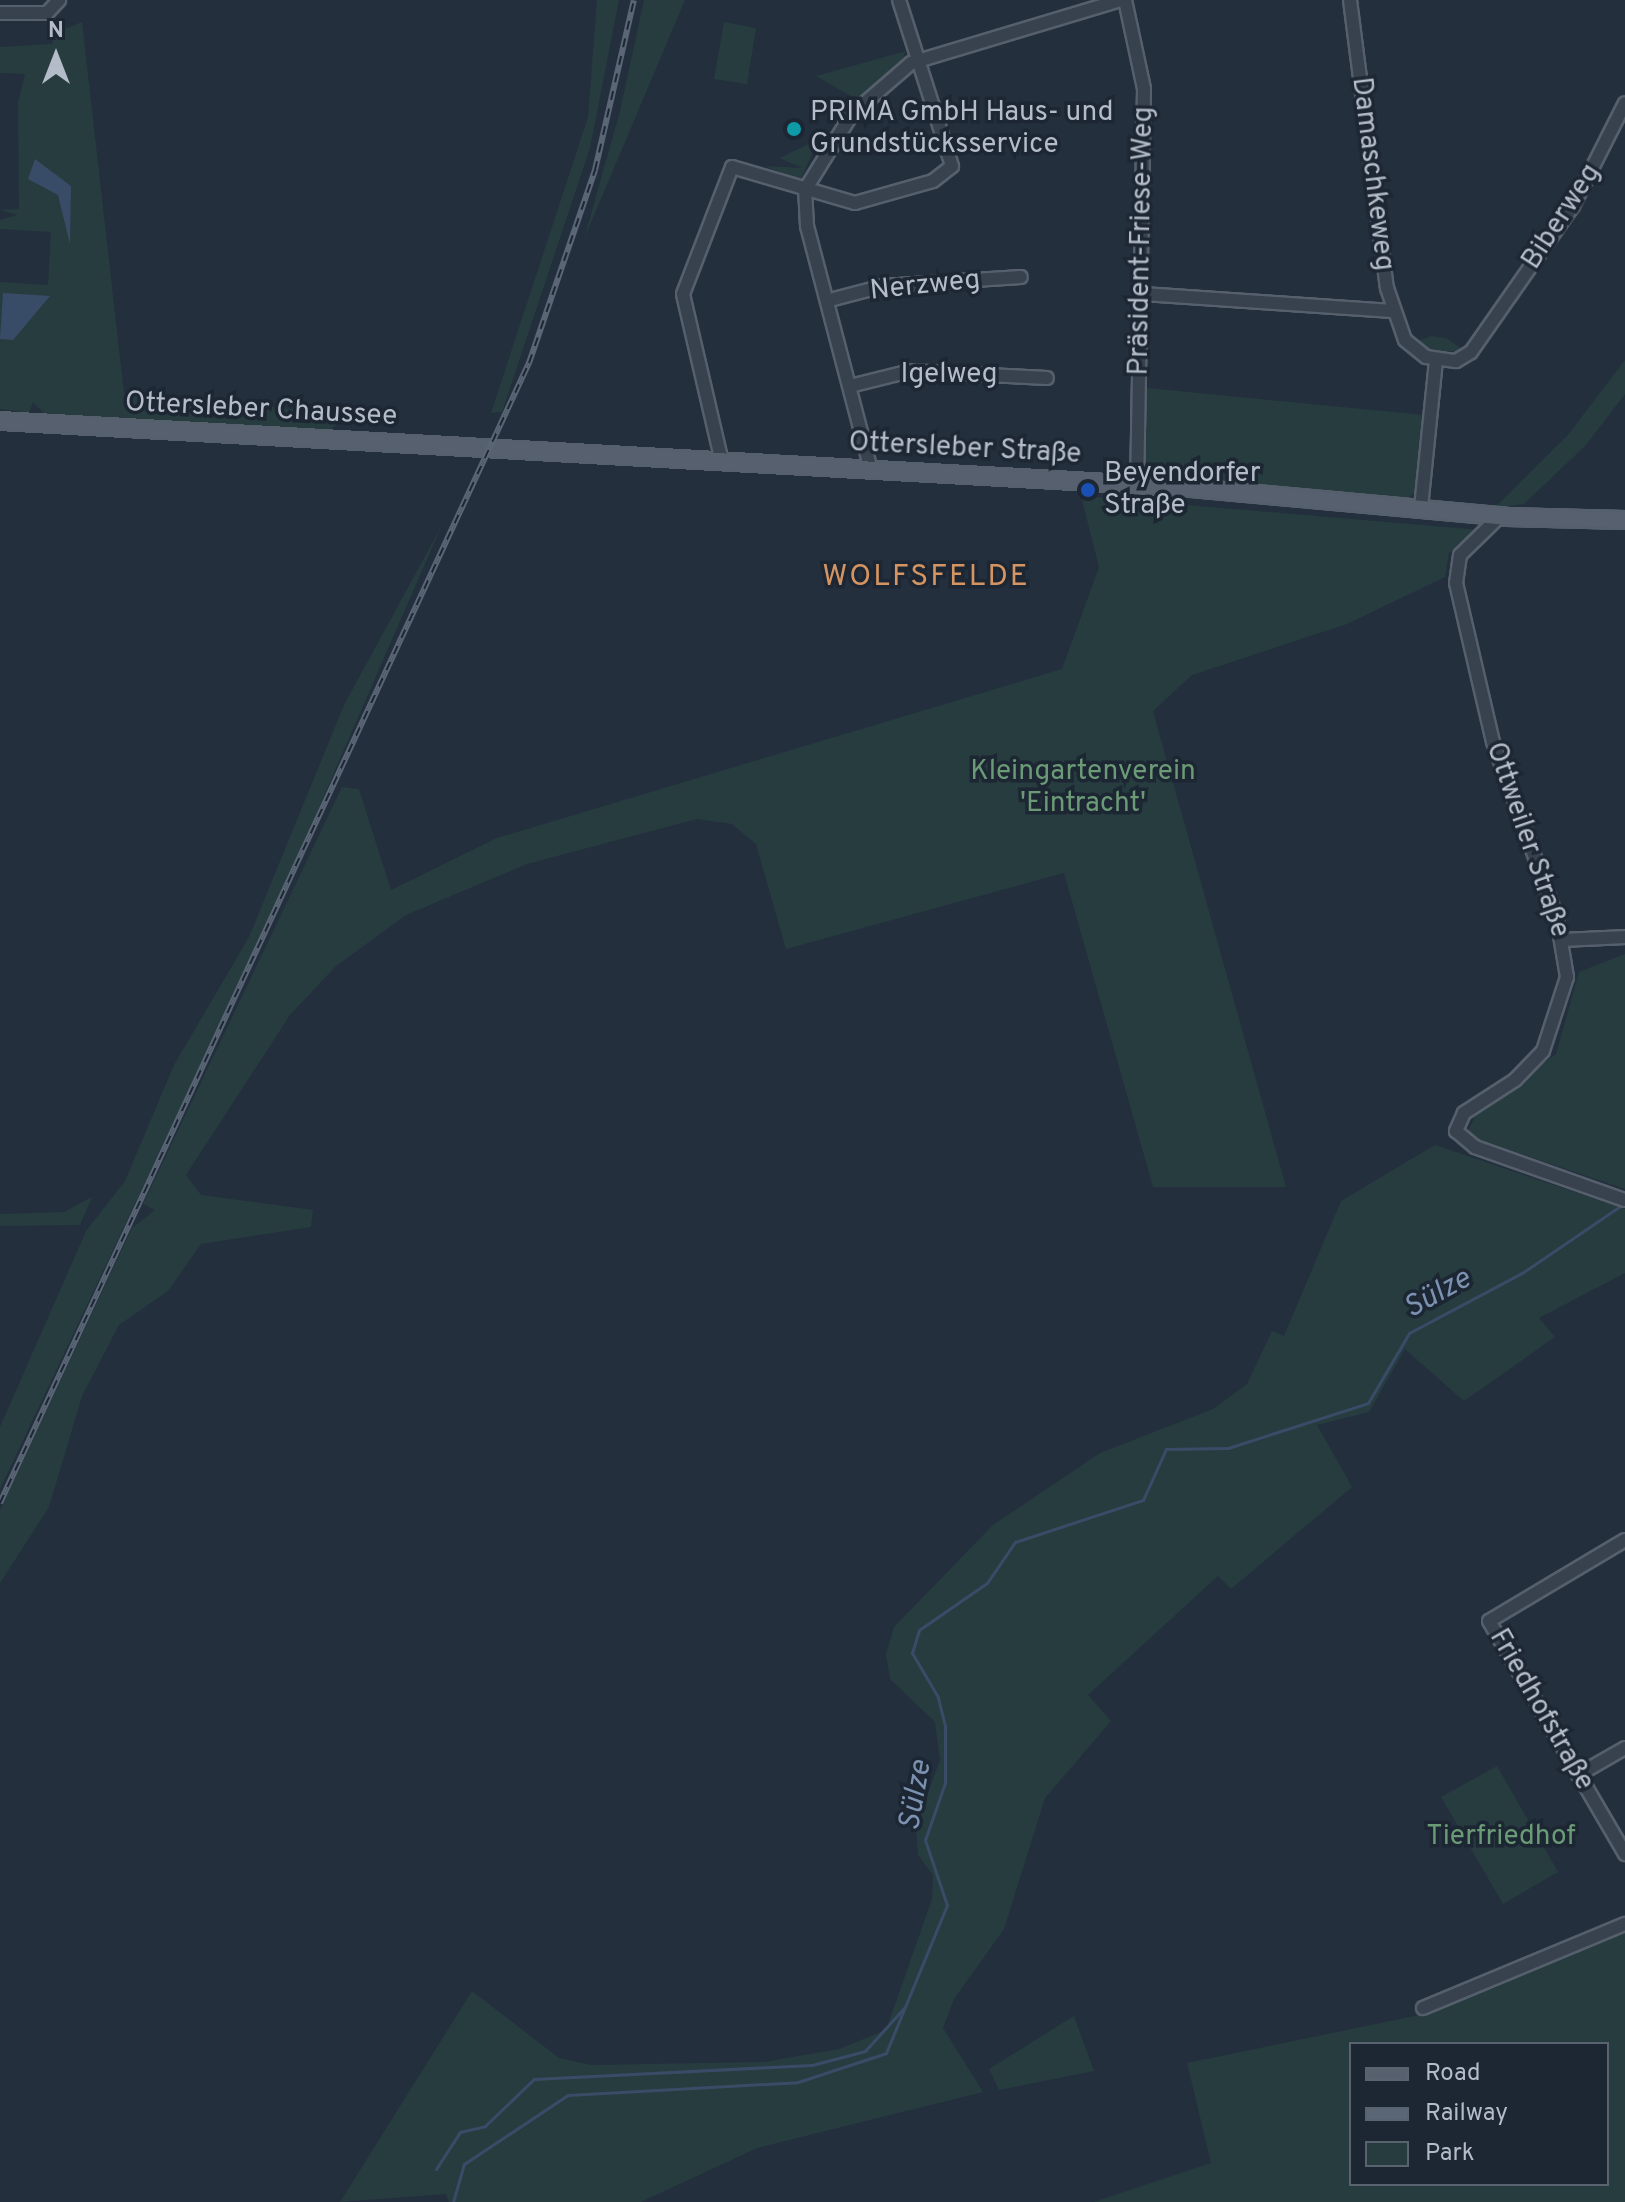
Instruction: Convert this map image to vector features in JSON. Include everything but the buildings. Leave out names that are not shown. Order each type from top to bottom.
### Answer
[{"type":"main road","name":"Ottersleber Chaussee","points":[[0,412],[27,420]]},
{"type":"main road","name":"Ottersleber Chaussee","points":[[0,421],[27,420],[492,450]]},
{"type":"main road","name":"Ottersleber Straße","points":[[492,450],[1137,485],[1499,517],[1625,520]]},
{"type":"street","points":[[0,13],[47,13],[59,0]]},
{"type":"street","points":[[722,462],[684,306],[686,272],[734,164],[805,190],[859,203],[949,171],[951,157],[921,57],[899,0]]},
{"type":"street","points":[[871,470],[854,385],[830,300],[805,190],[852,114],[921,57],[1123,0]]},
{"type":"street","name":"Präsident-Friese-Weg","points":[[1123,0],[1144,79],[1137,485]]},
{"type":"street","name":"Damaschkeweg","points":[[1350,0],[1393,311],[1407,344],[1436,360]]},
{"type":"street","name":"Biberweg","points":[[1436,360],[1466,357],[1490,326],[1573,206],[1625,103]]},
{"type":"street","name":"Nerzweg","points":[[830,300],[883,286],[1021,277]]},
{"type":"street","points":[[1142,294],[1393,311]]},
{"type":"street","points":[[1421,508],[1436,360]]},
{"type":"street","name":"Igelweg","points":[[854,385],[910,371],[1047,378]]},
{"type":"street","points":[[1001,478],[1055,473],[1081,482]]},
{"type":"street","points":[[1031,479],[1052,487],[1103,483]]},
{"type":"street","name":"Ottweiler Straße","points":[[1499,517],[1460,555],[1456,583],[1507,793],[1563,940],[1566,984],[1548,1041],[1523,1073],[1461,1115],[1459,1138],[1625,1200]]},
{"type":"street","points":[[1563,940],[1625,937]]},
{"type":"street","name":"Friedhofstraße","points":[[1625,1540],[1489,1621],[1625,1854]]},
{"type":"street","points":[[1578,1775],[1625,1748]]},
{"type":"street","points":[[1423,2008],[1625,1924]]},
{"type":"green space","points":[[597,0],[619,0],[590,148],[502,412],[491,413],[588,117]]},
{"type":"green space","points":[[644,0],[685,0],[584,239],[620,111]]},
{"type":"green space","points":[[82,22],[124,393],[355,415],[326,431],[90,419],[45,414],[33,402],[29,413],[0,409],[0,282],[48,285],[51,232],[0,229],[0,220],[17,215],[0,210],[19,209],[18,102],[25,74],[0,73],[0,47],[52,44],[55,33]]},
{"type":"green space","points":[[724,22],[756,28],[747,84],[714,79]]},
{"type":"green space","points":[[906,51],[899,66],[856,99],[816,76]]},
{"type":"green space","points":[[819,139],[800,181],[765,166],[802,168],[780,158]]},
{"type":"green space","points":[[1431,336],[1446,338],[1465,351],[1432,352],[1413,343]]},
{"type":"green space","points":[[1625,360],[1625,394],[1586,445],[1524,504],[1494,508],[1568,435]]},
{"type":"green space","points":[[1147,388],[1424,415],[1416,492],[1404,501],[1144,480]]},
{"type":"green space","name":"Kleingartenverein 'Eintracht'","points":[[1081,496],[1480,530],[1449,553],[1445,577],[1347,624],[1192,675],[1153,711],[1286,1187],[1153,1187],[1064,873],[786,949],[756,844],[732,824],[697,819],[527,864],[406,915],[336,966],[290,1015],[186,1175],[201,1195],[313,1210],[311,1227],[201,1244],[168,1291],[119,1325],[82,1396],[49,1507],[0,1583],[0,1510],[132,1228],[155,1210],[143,1204],[342,787],[359,789],[391,890],[497,838],[1062,669],[1099,567]]},
{"type":"green space","points":[[441,527],[279,899],[0,1489],[0,1427],[86,1231],[125,1181],[174,1065],[249,937],[344,705]]},
{"type":"green space","points":[[1625,954],[1625,1189],[1466,1135],[1478,1110],[1556,1054],[1579,972]]},
{"type":"green space","points":[[1435,1145],[1625,1209],[1625,1273],[1539,1318],[1555,1337],[1464,1401],[1405,1349],[1369,1412],[1317,1425],[1352,1487],[1231,1589],[1218,1576],[1088,1695],[1111,1721],[1045,1798],[1004,1929],[954,1999],[943,2028],[983,2092],[757,2148],[641,2202],[449,2202],[446,2194],[340,2202],[472,1991],[559,2058],[591,2065],[764,2062],[839,2049],[886,2030],[932,1899],[933,1875],[918,1855],[916,1826],[940,1760],[935,1722],[890,1679],[886,1654],[894,1627],[993,1525],[1100,1453],[1213,1409],[1247,1384],[1272,1331],[1284,1336],[1341,1201]]},
{"type":"green space","points":[[92,1197],[80,1225],[0,1226],[0,1214],[64,1212]]},
{"type":"green space","name":"Tierfriedhof","points":[[1497,1766],[1558,1872],[1503,1904],[1441,1797]]},
{"type":"green space","points":[[1625,1930],[1625,2202],[1094,2202],[1211,2163],[1187,2063],[1434,2012]]},
{"type":"green space","points":[[1074,2016],[1094,2071],[999,2090],[989,2069]]},
{"type":"water","points":[[35,159],[71,186],[70,244],[58,195],[28,179]]},
{"type":"water","points":[[3,293],[50,296],[13,340],[0,339]]},
{"type":"waterway","name":"Sülze","points":[[453,2202],[464,2164],[568,2095],[798,2082],[886,2053],[947,1905],[925,1840],[945,1783],[945,1726],[938,1697],[912,1653],[919,1630],[987,1583],[1015,1542],[1143,1500],[1166,1449],[1228,1448],[1368,1403],[1409,1333],[1522,1273],[1623,1204]]},
{"type":"waterway","points":[[436,2169],[460,2132],[485,2126],[534,2079],[812,2065],[865,2051],[904,2008]]},
{"type":"railway","points":[[0,1503],[529,363],[595,170],[634,0]]},
{"type":"place","name":"PRIMA GmbH Haus- und Grundstücksservice","points":[[794,129]]},
{"type":"place","name":"Beyendorfer Straße","points":[[1088,490]]},
{"type":"district","name":"WOLFSFELDE","points":[[926,578]]}]
